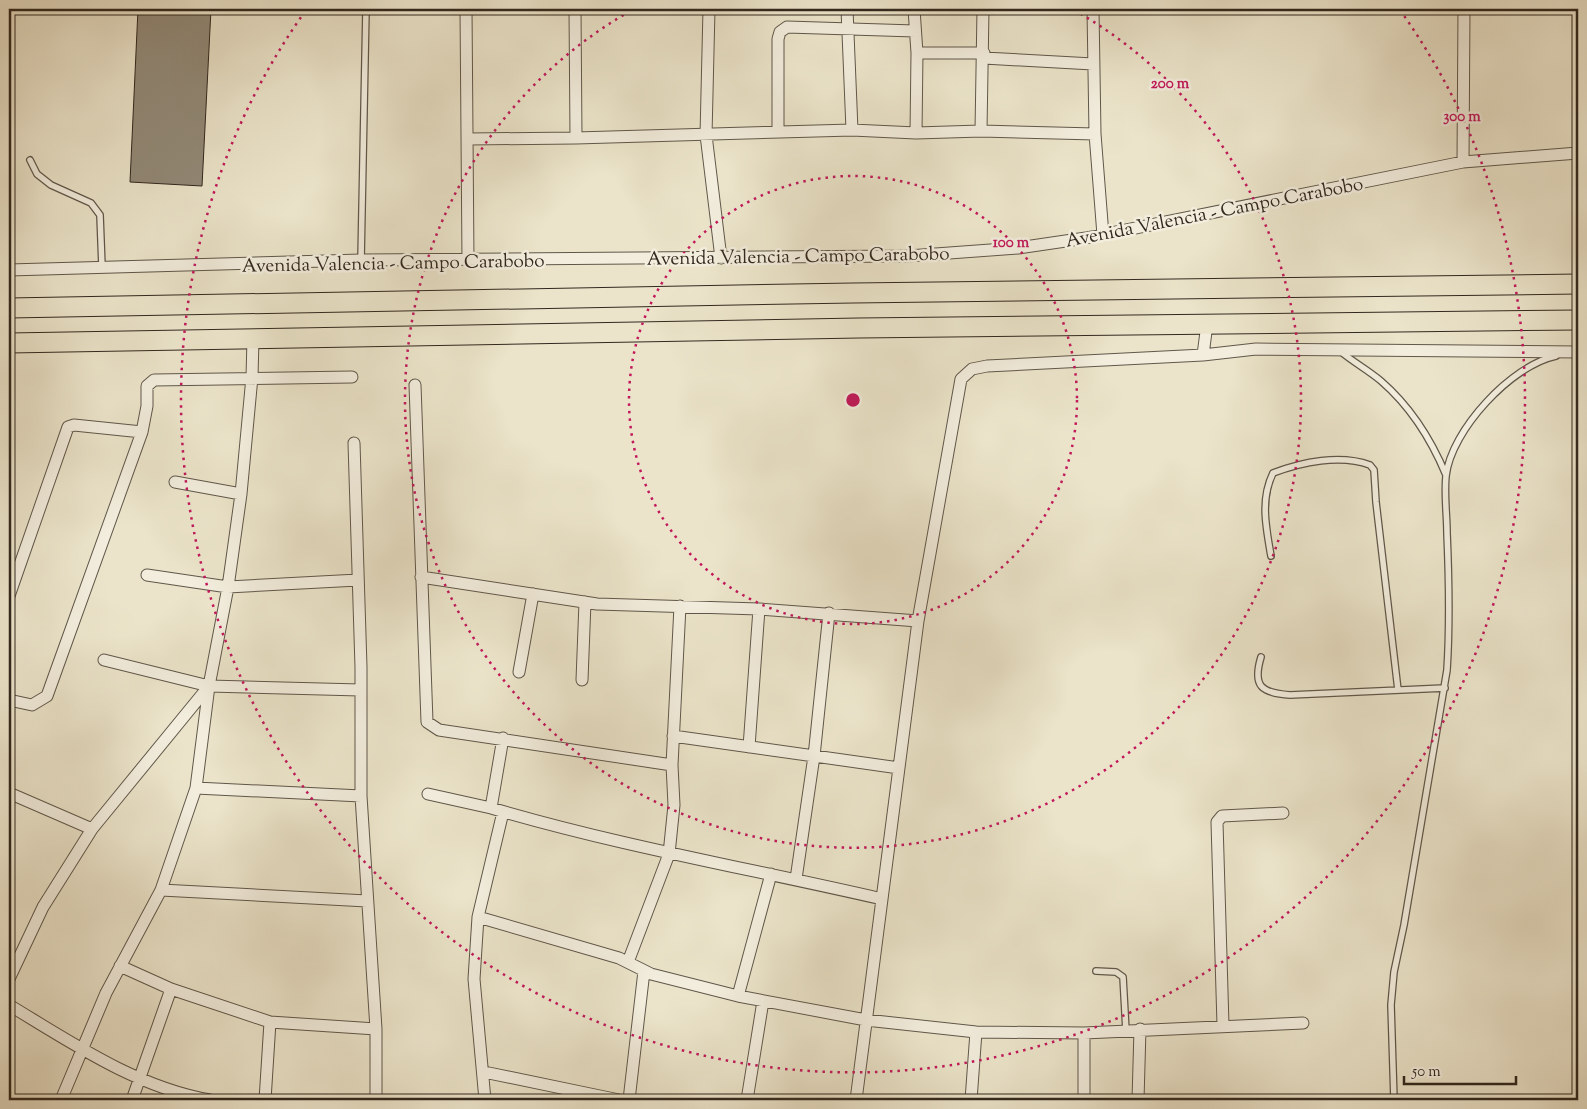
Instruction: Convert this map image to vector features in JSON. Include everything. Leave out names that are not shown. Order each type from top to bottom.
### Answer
[{"type":"highway","name":"Avenida Valencia - Campo Carabobo","points":[[9,308],[833,293],[1578,284]]},
{"type":"highway","points":[[9,343],[1578,320]]},
{"type":"street","points":[[466,9],[468,261]]},
{"type":"street","points":[[575,9],[576,138]]},
{"type":"street","points":[[709,9],[706,135],[721,258]]},
{"type":"street","points":[[847,9],[852,130]]},
{"type":"street","points":[[914,9],[917,53],[916,133]]},
{"type":"street","points":[[982,131],[983,9]]},
{"type":"street","points":[[1093,9],[1095,134],[1103,235]]},
{"type":"street","points":[[1463,162],[1464,9]]},
{"type":"street","points":[[778,132],[778,39],[780,32],[787,27],[915,31]]},
{"type":"street","points":[[917,53],[984,55],[1093,64]]},
{"type":"street","points":[[468,139],[706,135],[852,130],[916,133],[982,131],[1095,134]]},
{"type":"street","name":"Avenida Valencia - Campo Carabobo","points":[[9,270],[361,260],[468,261],[908,256],[1018,248],[1103,235],[1463,162],[1578,153]]},
{"type":"street","points":[[1203,355],[1207,324]]},
{"type":"street","points":[[62,1100],[106,993],[162,890],[196,788],[209,686],[228,587],[241,494],[252,377],[253,339]]},
{"type":"street","points":[[856,1100],[918,621],[961,378],[972,369],[987,366],[1203,355],[1256,349],[1576,352]]},
{"type":"street","points":[[9,700],[32,705],[47,696],[142,432],[147,406],[147,386],[154,380],[252,377],[352,377]]},
{"type":"street","points":[[415,385],[428,722],[439,730],[503,738],[672,765]]},
{"type":"street","points":[[9,596],[68,427],[74,425],[142,432]]},
{"type":"street","points":[[354,443],[361,796],[376,1029],[376,1100]]},
{"type":"street","points":[[175,482],[241,494]]},
{"type":"street","points":[[148,575],[228,587],[358,580]]},
{"type":"street","points":[[421,577],[597,604],[759,609],[918,621]]},
{"type":"street","points":[[519,672],[533,594]]},
{"type":"street","points":[[582,680],[584,602]]},
{"type":"street","points":[[628,962],[669,854],[674,805],[672,765],[680,606]]},
{"type":"street","points":[[749,747],[759,609]]},
{"type":"street","points":[[796,879],[814,756],[829,613]]},
{"type":"street","points":[[104,660],[209,686],[360,690]]},
{"type":"street","points":[[9,979],[44,907],[92,829],[209,686]]},
{"type":"street","points":[[674,736],[899,768]]},
{"type":"street","points":[[485,1100],[484,1072],[474,979],[478,917],[497,810],[503,738]]},
{"type":"street","points":[[196,788],[361,796]]},
{"type":"street","points":[[9,793],[92,829]]},
{"type":"street","points":[[428,794],[669,854],[882,898]]},
{"type":"street","points":[[1223,1025],[1217,822],[1222,816],[1282,813]]},
{"type":"street","points":[[738,996],[772,874]]},
{"type":"street","points":[[162,890],[367,901]]},
{"type":"street","points":[[478,917],[551,937],[628,962],[644,971],[738,996],[866,1020],[976,1032],[1084,1033],[1223,1025],[1303,1023]]},
{"type":"street","points":[[120,966],[171,989],[270,1022],[376,1029]]},
{"type":"street","points":[[629,1100],[644,971]]},
{"type":"street","points":[[132,1100],[171,989]]},
{"type":"street","points":[[747,1100],[763,1001]]},
{"type":"street","points":[[9,1005],[82,1049],[138,1079],[191,1097],[210,1100]]},
{"type":"street","points":[[265,1100],[270,1022]]},
{"type":"street","points":[[1138,1100],[1140,1029]]},
{"type":"street","points":[[971,1100],[976,1032]]},
{"type":"street","points":[[1084,1033],[1084,1100]]},
{"type":"street","points":[[484,1072],[618,1100]]},
{"type":"lane","points":[[361,260],[366,9]]},
{"type":"lane","points":[[30,160],[37,174],[51,185],[92,203],[100,215],[102,267]]},
{"type":"lane","points":[[1340,351],[1380,381],[1407,408],[1430,440],[1446,475],[1450,629],[1445,688],[1404,925],[1394,972],[1391,1005],[1394,1100]]},
{"type":"lane","points":[[1446,475],[1465,431],[1482,407],[1496,392],[1511,379],[1546,358],[1576,352]]},
{"type":"lane","points":[[1272,556],[1265,518],[1267,485],[1273,472],[1298,463],[1336,461],[1370,465],[1374,470],[1398,690]]},
{"type":"lane","points":[[1261,657],[1256,671],[1262,687],[1270,693],[1445,688]]},
{"type":"lane","points":[[1096,971],[1116,972],[1123,976],[1126,1031]]},
{"type":"building","points":[[138,9],[211,9],[202,186],[130,182]]}]
